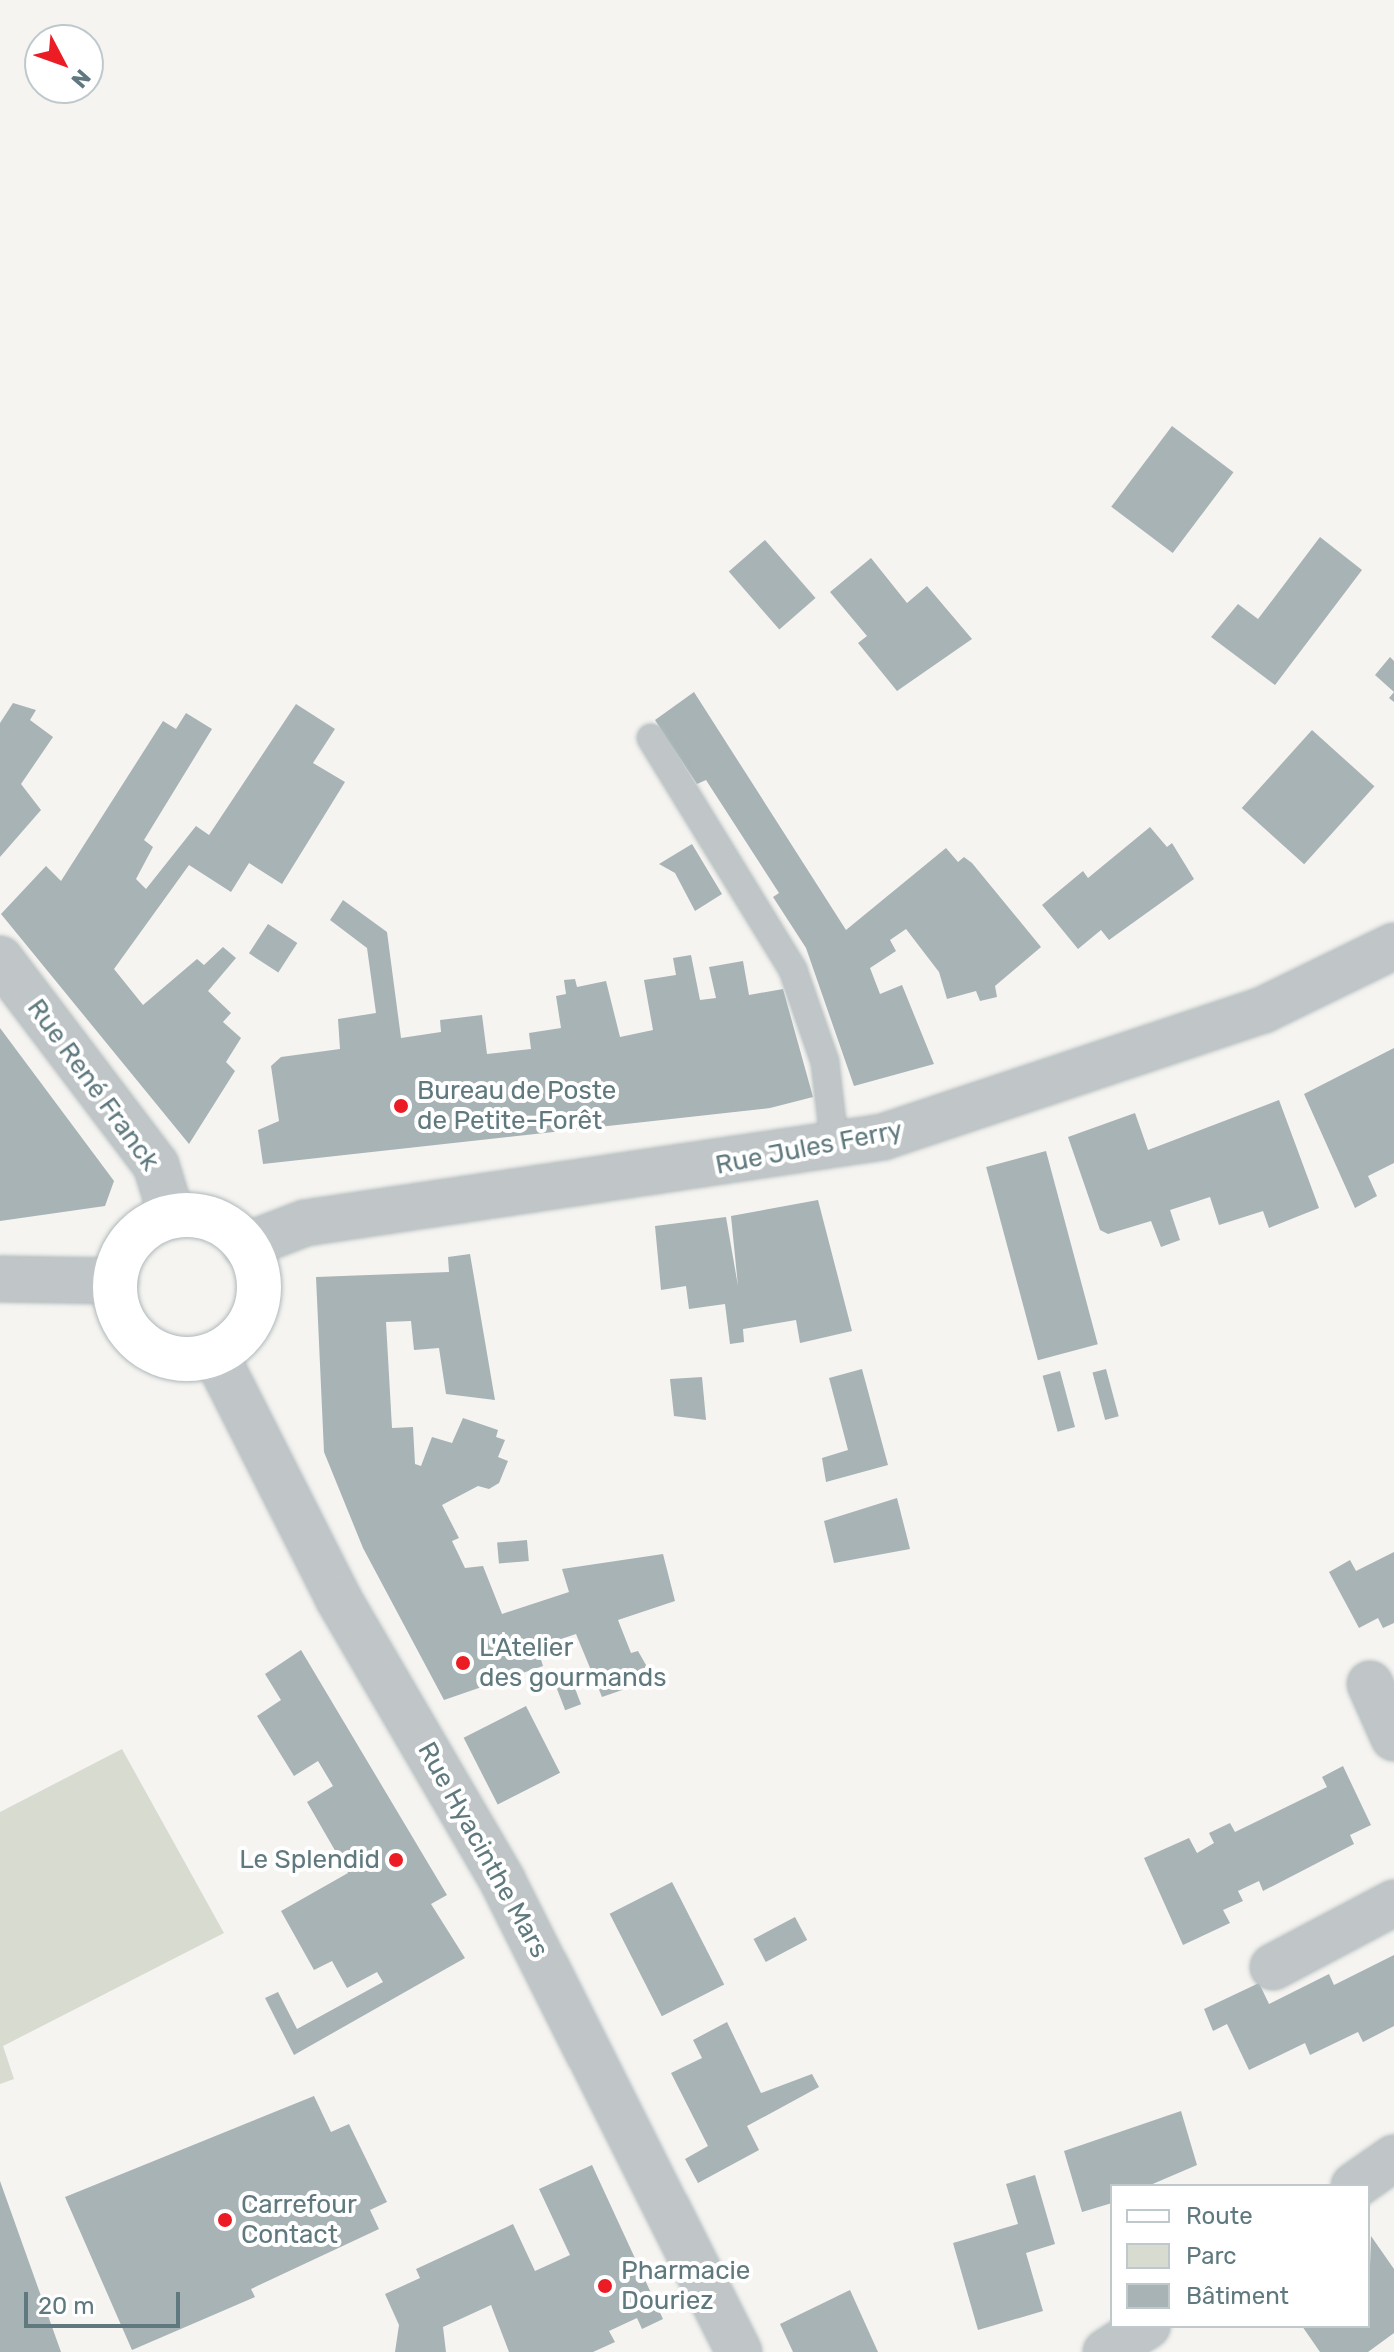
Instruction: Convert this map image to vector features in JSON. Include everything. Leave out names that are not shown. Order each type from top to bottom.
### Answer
[{"type":"street","name":"Rue Jules Ferry","points":[[245,1246],[305,1223],[835,1148],[927,1124],[1263,1010],[1394,946]]},
{"type":"street","name":"Rue René Franck","points":[[0,959],[156,1165],[172,1217]]},
{"type":"street","points":[[172,1217],[213,1220],[245,1246],[258,1275],[256,1307],[240,1335],[215,1354],[173,1358],[144,1345],[119,1312],[116,1281],[133,1240],[172,1217]]},
{"type":"street","points":[[0,1279],[116,1281]]},
{"type":"street","name":"Rue Hyacinthe Mars","points":[[215,1354],[338,1598],[503,1882],[739,2352]]},
{"type":"street","points":[[1370,1684],[1394,1738]]},
{"type":"street","points":[[1273,1967],[1394,1903]]},
{"type":"street","points":[[1357,2184],[1394,2158]]},
{"type":"street","points":[[1106,2352],[1144,2328]]},
{"type":"lane","points":[[651,738],[793,970],[825,1062],[835,1148]]},
{"type":"green space","points":[[122,1749],[224,1933],[3,2046],[14,2079],[0,2084],[0,1812]]},
{"type":"building","points":[[1172,426],[1233,472],[1173,553],[1111,507]]},
{"type":"building","points":[[1320,537],[1362,570],[1275,685],[1211,637],[1238,604],[1258,619]]},
{"type":"building","points":[[765,540],[816,598],[779,630],[729,571]]},
{"type":"building","points":[[871,558],[907,603],[927,586],[972,639],[897,691],[858,643],[867,636],[830,592]]},
{"type":"building","points":[[1390,657],[1394,661],[1394,692],[1375,675]]},
{"type":"building","points":[[694,692],[846,930],[946,848],[958,862],[964,857],[972,863],[1041,947],[995,986],[997,997],[980,1001],[976,991],[947,999],[939,972],[906,929],[890,940],[896,951],[870,968],[880,994],[902,985],[934,1064],[854,1086],[806,948],[773,897],[779,893],[706,780],[697,784],[655,720]]},
{"type":"building","points":[[13,703],[36,710],[30,720],[53,737],[21,784],[41,810],[0,857],[0,723]]},
{"type":"building","points":[[296,704],[335,729],[313,763],[345,782],[282,884],[249,863],[231,892],[189,865],[114,969],[143,1005],[197,959],[204,965],[223,947],[236,958],[208,991],[231,1013],[223,1022],[241,1038],[226,1062],[235,1071],[189,1144],[1,914],[46,866],[61,881],[163,721],[176,729],[186,713],[212,729],[144,840],[153,847],[136,879],[146,889],[196,826],[209,835]]},
{"type":"building","points":[[1312,730],[1374,786],[1304,864],[1242,808]]},
{"type":"building","points":[[1150,827],[1167,847],[1172,843],[1194,879],[1109,940],[1101,930],[1078,949],[1042,905],[1083,871],[1088,878]]},
{"type":"building","points":[[692,844],[722,894],[695,911],[675,873],[659,864]]},
{"type":"building","points":[[343,900],[387,932],[401,1038],[441,1032],[440,1020],[482,1015],[487,1054],[531,1049],[529,1033],[561,1028],[556,996],[566,994],[564,980],[575,979],[577,987],[606,981],[620,1037],[653,1030],[644,980],[676,975],[673,958],[691,955],[700,1000],[716,998],[709,967],[743,961],[749,995],[783,989],[813,1097],[770,1108],[263,1164],[258,1130],[279,1121],[271,1066],[281,1057],[340,1049],[338,1019],[376,1013],[367,948],[330,920]]},
{"type":"building","points":[[268,924],[297,943],[278,972],[249,953]]},
{"type":"building","points":[[0,1028],[114,1181],[105,1206],[0,1221]]},
{"type":"building","points":[[1394,1048],[1394,1163],[1368,1176],[1377,1196],[1355,1208],[1304,1094]]},
{"type":"building","points":[[1279,1100],[1319,1208],[1269,1228],[1263,1211],[1219,1225],[1210,1197],[1170,1210],[1180,1240],[1161,1247],[1151,1221],[1108,1234],[1100,1230],[1068,1137],[1135,1113],[1148,1150]]},
{"type":"building","points":[[1046,1151],[1098,1344],[1038,1360],[986,1167]]},
{"type":"building","points":[[818,1200],[852,1331],[800,1343],[796,1320],[743,1329],[744,1342],[730,1344],[725,1304],[689,1309],[686,1286],[661,1290],[655,1226],[726,1217],[738,1286],[731,1216]]},
{"type":"building","points":[[470,1254],[495,1400],[446,1394],[439,1348],[414,1350],[411,1321],[386,1322],[392,1428],[413,1427],[415,1464],[421,1466],[432,1437],[452,1443],[463,1418],[498,1430],[496,1437],[505,1440],[498,1457],[508,1461],[499,1483],[489,1489],[478,1486],[442,1505],[459,1538],[452,1541],[465,1568],[483,1566],[502,1614],[569,1592],[562,1569],[663,1554],[675,1601],[618,1620],[631,1653],[638,1651],[654,1679],[602,1697],[576,1634],[537,1647],[543,1666],[444,1700],[363,1548],[324,1452],[316,1277],[449,1272],[448,1257]]},
{"type":"building","points":[[862,1369],[888,1465],[826,1482],[822,1458],[848,1450],[829,1378]]},
{"type":"building","points":[[1106,1369],[1119,1416],[1105,1420],[1092,1373]]},
{"type":"building","points":[[1060,1371],[1075,1427],[1058,1432],[1043,1376]]},
{"type":"building","points":[[702,1377],[706,1420],[674,1416],[670,1379]]},
{"type":"building","points":[[897,1498],[910,1549],[834,1563],[824,1521]]},
{"type":"building","points":[[527,1540],[529,1561],[499,1564],[497,1543]]},
{"type":"building","points":[[1394,1552],[1394,1623],[1383,1628],[1378,1618],[1359,1628],[1329,1572],[1350,1560],[1356,1571]]},
{"type":"building","points":[[301,1650],[447,1895],[431,1904],[465,1958],[294,2055],[265,1998],[278,1992],[297,2029],[383,1982],[377,1972],[347,1988],[332,1961],[314,1970],[281,1911],[348,1873],[307,1802],[333,1786],[318,1761],[294,1776],[257,1716],[281,1700],[265,1674]]},
{"type":"building","points":[[571,1678],[581,1704],[565,1710],[555,1684]]},
{"type":"building","points":[[526,1706],[560,1773],[498,1805],[464,1738]]},
{"type":"building","points":[[1343,1766],[1371,1825],[1350,1835],[1354,1844],[1263,1891],[1259,1881],[1238,1891],[1243,1901],[1223,1910],[1230,1923],[1183,1945],[1144,1858],[1189,1838],[1197,1853],[1214,1843],[1209,1833],[1230,1823],[1235,1832],[1327,1787],[1322,1777]]},
{"type":"building","points":[[672,1882],[724,1984],[662,2016],[610,1914]]},
{"type":"building","points":[[795,1917],[807,1940],[766,1962],[754,1939]]},
{"type":"building","points":[[1394,1955],[1394,2026],[1363,2042],[1358,2032],[1310,2055],[1305,2043],[1249,2070],[1227,2024],[1213,2031],[1204,2009],[1259,1983],[1269,2004],[1329,1974],[1334,1985]]},
{"type":"building","points":[[727,2022],[761,2093],[812,2074],[819,2087],[747,2126],[759,2150],[698,2183],[685,2159],[708,2146],[671,2073],[702,2058],[693,2040]]},
{"type":"building","name":"Carrefour Contact","points":[[314,2096],[331,2132],[349,2124],[387,2202],[370,2210],[379,2229],[251,2289],[255,2297],[132,2350],[65,2197]]},
{"type":"building","points":[[1181,2111],[1197,2165],[1153,2184],[1110,2184],[1110,2204],[1082,2212],[1064,2151]]},
{"type":"building","points":[[592,2165],[663,2319],[642,2329],[637,2318],[609,2331],[615,2342],[593,2352],[509,2352],[491,2305],[443,2327],[446,2352],[395,2352],[399,2325],[385,2294],[420,2278],[416,2269],[513,2224],[535,2271],[570,2255],[539,2189]]},
{"type":"building","points":[[1035,2175],[1055,2244],[1026,2253],[1043,2311],[978,2330],[953,2243],[1018,2224],[1006,2184]]},
{"type":"building","points":[[0,2181],[61,2352],[0,2352]]},
{"type":"building","points":[[1371,2236],[1394,2269],[1394,2333],[1368,2352],[1320,2352],[1303,2328],[1370,2328]]},
{"type":"building","points":[[850,2290],[878,2352],[793,2352],[780,2324]]},
{"type":"place","name":"Bureau de Poste de Petite-Forêt","points":[[401,1106]]},
{"type":"place","name":"L'Atelier des gourmands","points":[[463,1663]]},
{"type":"place","name":"Le Splendid","points":[[396,1860]]},
{"type":"place","name":"Carrefour Contact","points":[[225,2220]]},
{"type":"place","name":"Pharmacie Douriez","points":[[605,2286]]}]
